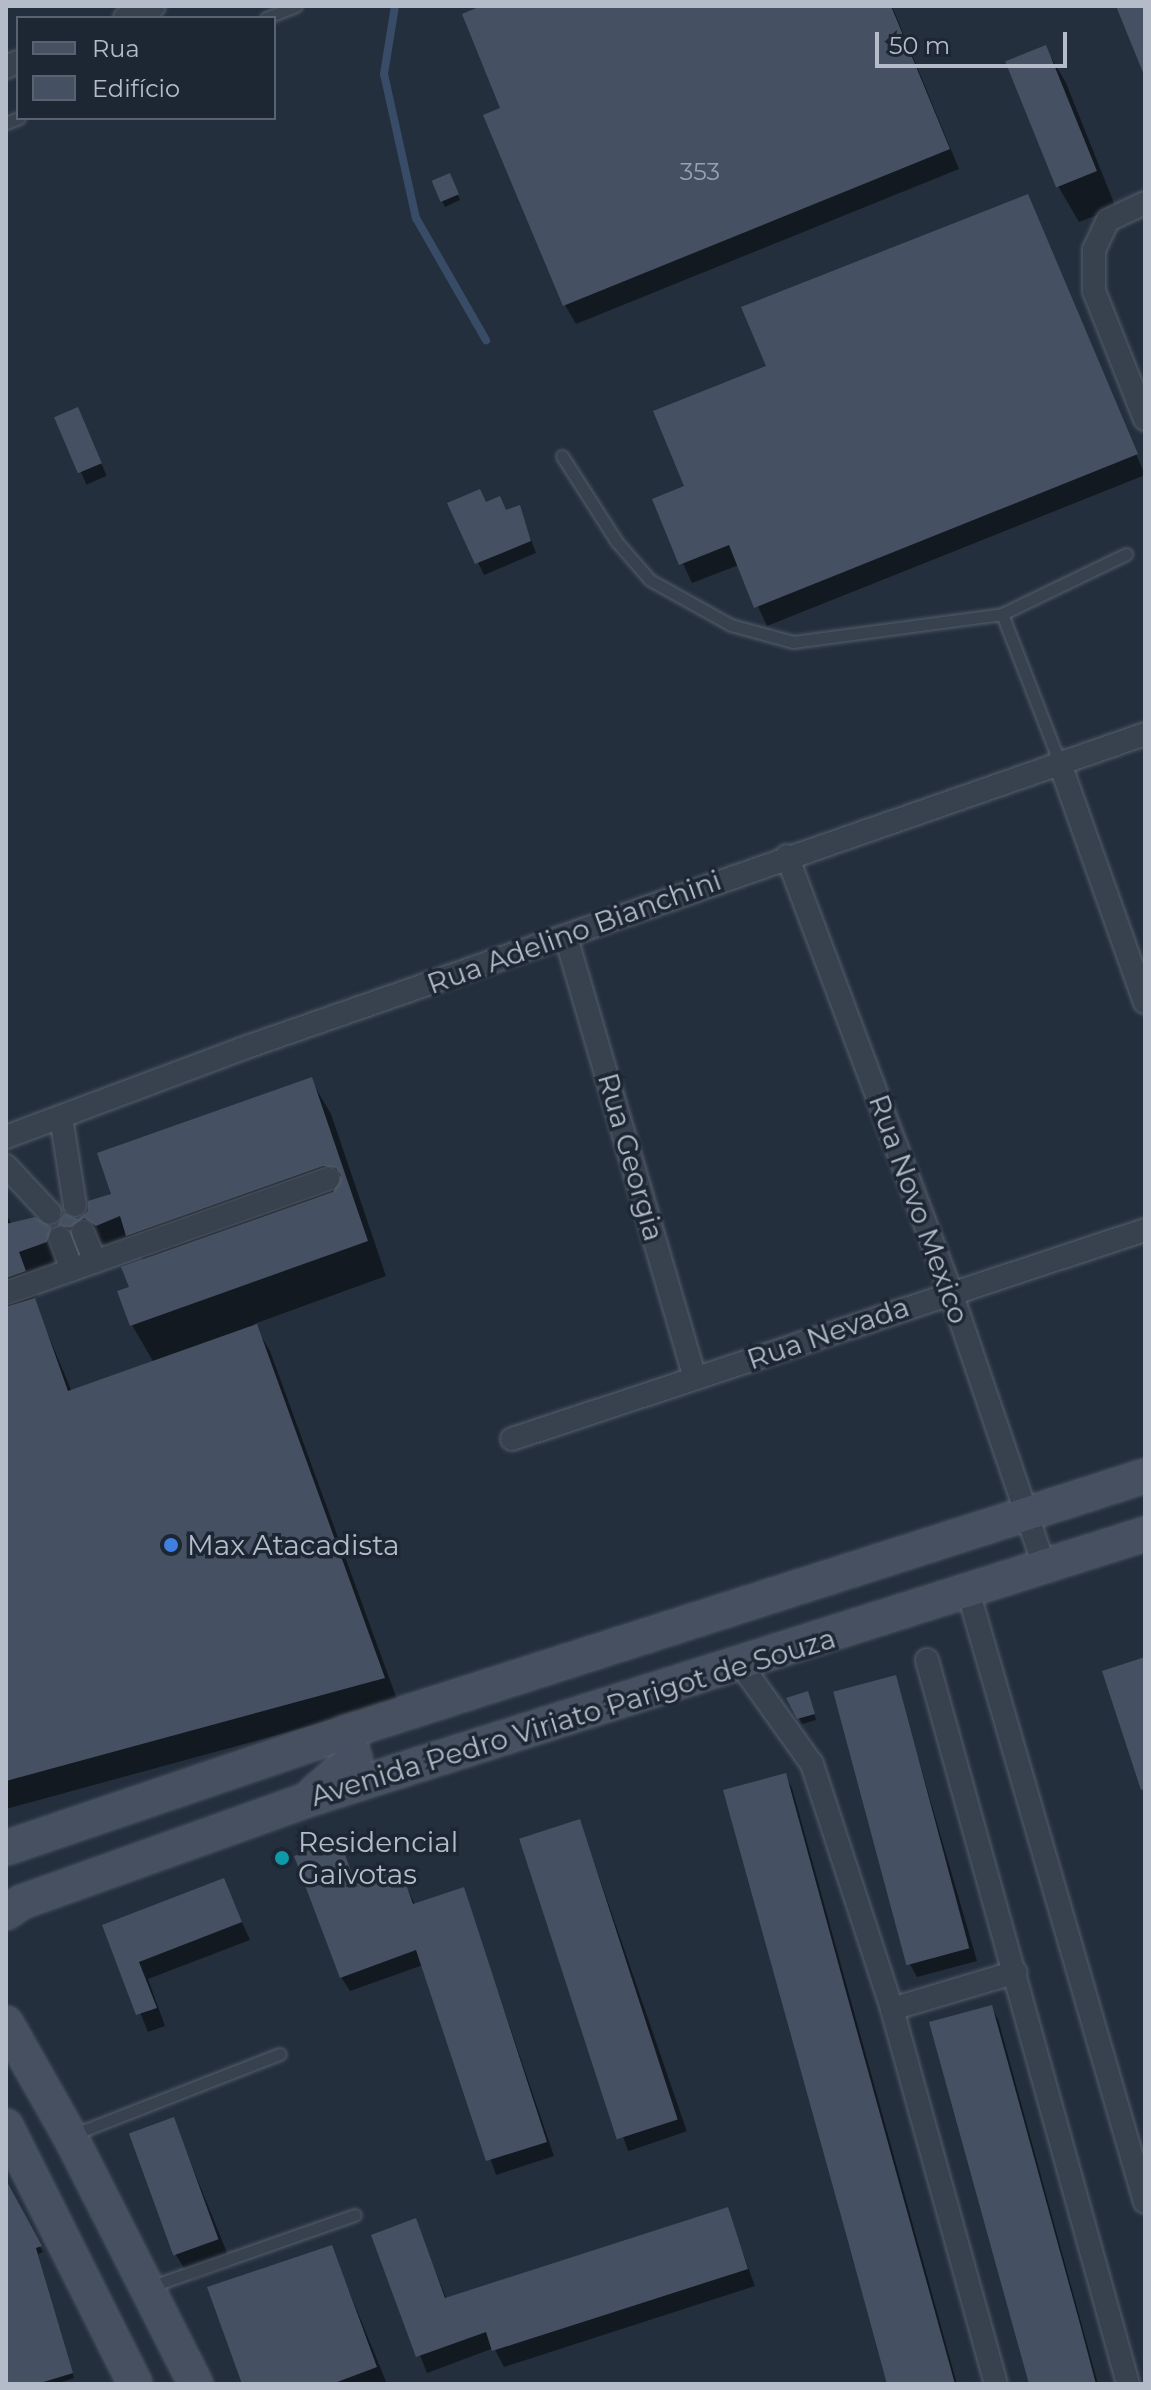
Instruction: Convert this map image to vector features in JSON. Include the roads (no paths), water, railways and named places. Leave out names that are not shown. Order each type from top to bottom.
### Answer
[{"type":"street","points":[[130,16],[154,6]]},
{"type":"street","points":[[1145,203],[1108,220],[1094,250],[1094,291],[1145,419]]},
{"type":"street","name":"Rua Adelino Bianchini","points":[[6,1137],[787,856],[1145,734]]},
{"type":"street","points":[[1059,761],[1145,1002]]},
{"type":"street","name":"Rua Novo Mexico","points":[[787,856],[951,1292],[1044,1565]]},
{"type":"street","name":"Rua Georgia","points":[[566,937],[695,1377]]},
{"type":"street","points":[[61,1117],[75,1205]]},
{"type":"street","points":[[6,1166],[50,1213]]},
{"type":"street","points":[[6,1293],[328,1179]]},
{"type":"street","name":"Rua Nevada","points":[[512,1439],[1145,1230]]},
{"type":"street","points":[[83,1232],[95,1262]]},
{"type":"street","points":[[60,1238],[72,1270]]},
{"type":"street","name":"Avenida Pedro Viriato Parigot de Souza","points":[[6,1848],[346,1732],[1145,1476]]},
{"type":"street","name":"Avenida Pedro Viriato Parigot de Souza","points":[[6,1913],[22,1902],[304,1801],[742,1666],[1145,1534]]},
{"type":"street","points":[[968,1591],[1145,2202]]},
{"type":"street","points":[[927,1660],[1128,2384]]},
{"type":"street","points":[[742,1666],[812,1764],[892,2009],[996,2384]]},
{"type":"street","points":[[304,1801],[355,1758],[346,1732]]},
{"type":"street","points":[[892,2009],[1016,1972]]},
{"type":"street","points":[[6,2023],[70,2136],[196,2384]]},
{"type":"street","points":[[6,2126],[135,2384]]},
{"type":"lane","points":[[271,16],[296,6]]},
{"type":"lane","points":[[562,456],[617,542],[650,580],[731,625],[793,642],[1002,614],[1126,554]]},
{"type":"lane","points":[[1002,614],[1059,761]]},
{"type":"lane","points":[[70,2136],[280,2054]]},
{"type":"lane","points":[[149,2287],[355,2215]]},
{"type":"waterway","points":[[395,6],[384,74],[416,218],[486,340]]},
{"type":"place","name":"Max Atacadista","points":[[171,1545]]},
{"type":"place","name":"Residencial Gaivotas","points":[[282,1858]]}]
